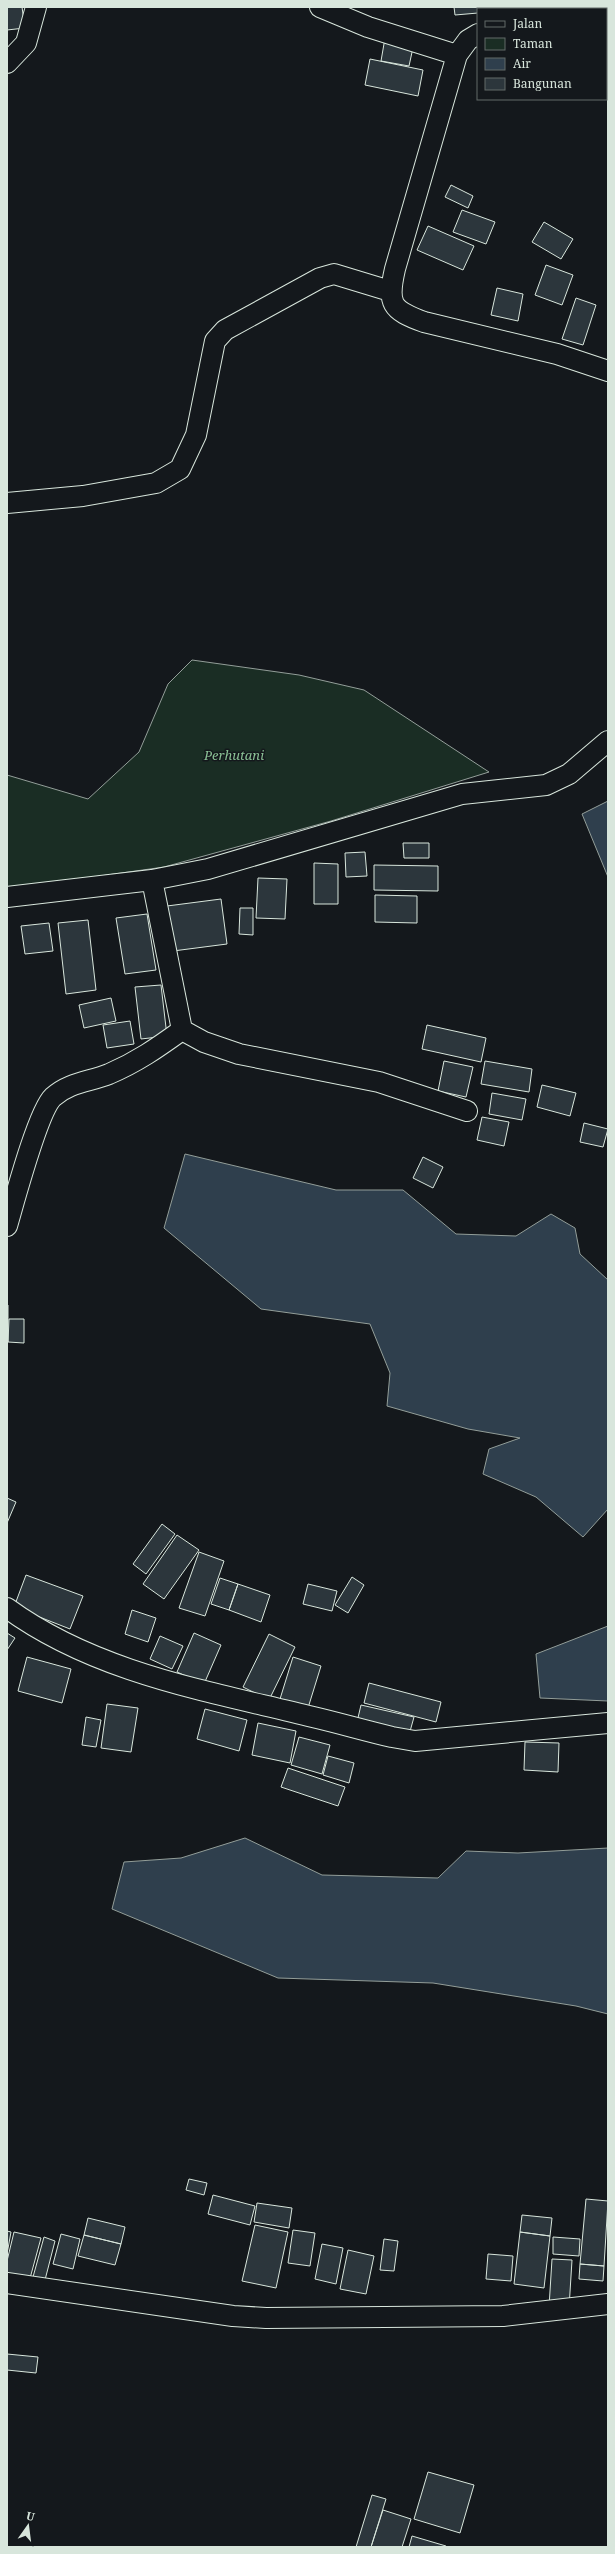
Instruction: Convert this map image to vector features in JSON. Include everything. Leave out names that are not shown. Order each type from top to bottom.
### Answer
[{"type":"street","points":[[7,63],[26,43],[36,7]]},
{"type":"street","points":[[320,7],[368,27],[456,55]]},
{"type":"street","points":[[477,35],[468,40],[456,55],[390,291],[394,304],[404,314],[424,322],[557,354],[608,371]]},
{"type":"street","points":[[7,503],[84,496],[156,483],[168,477],[180,469],[196,435],[215,340],[225,330],[320,278],[334,274],[390,291]]},
{"type":"street","points":[[7,897],[152,880],[208,868],[462,794],[546,785],[569,774],[608,741]]},
{"type":"street","points":[[152,880],[182,1030]]},
{"type":"street","points":[[182,1030],[204,1042],[239,1054],[379,1082],[467,1111]]},
{"type":"street","points":[[7,1226],[37,1129],[51,1098],[64,1088],[81,1081],[107,1075],[143,1059],[182,1030]]},
{"type":"street","points":[[7,1608],[61,1641],[123,1668],[240,1701],[392,1737],[416,1741],[608,1723]]},
{"type":"street","points":[[7,2283],[233,2316],[266,2318],[503,2316],[608,2304]]},
{"type":"green space","name":"Perhutani","points":[[192,660],[299,675],[364,690],[489,772],[331,821],[164,867],[7,889],[7,775],[88,799],[139,752],[168,684]]},
{"type":"water","points":[[608,801],[608,877],[582,814]]},
{"type":"water","points":[[185,1154],[336,1190],[403,1190],[456,1234],[516,1236],[551,1214],[575,1228],[580,1254],[608,1280],[608,1509],[583,1537],[536,1497],[483,1474],[489,1449],[520,1438],[468,1429],[387,1406],[390,1373],[370,1324],[261,1309],[164,1228]]},
{"type":"water","points":[[608,1626],[608,1701],[540,1698],[536,1654]]},
{"type":"water","points":[[245,1838],[322,1875],[438,1878],[466,1851],[518,1853],[608,1848],[608,2014],[576,2006],[433,1983],[278,1978],[112,1909],[124,1862],[181,1858]]},
{"type":"building","points":[[7,7],[22,7],[25,28],[7,30]]},
{"type":"building","points":[[454,7],[497,7],[477,8],[477,13],[455,15]]},
{"type":"building","points":[[385,38],[414,43],[409,66],[381,61]]},
{"type":"building","points":[[370,59],[423,70],[418,96],[365,85]]},
{"type":"building","points":[[451,185],[473,196],[468,208],[445,197]]},
{"type":"building","points":[[462,210],[495,222],[486,244],[453,232]]},
{"type":"building","points":[[544,222],[573,239],[561,259],[532,242]]},
{"type":"building","points":[[428,226],[474,246],[463,270],[417,250]]},
{"type":"building","points":[[546,265],[573,275],[562,305],[535,295]]},
{"type":"building","points":[[497,288],[523,294],[518,321],[491,315]]},
{"type":"building","points":[[576,298],[596,305],[583,345],[562,339]]},
{"type":"building","points":[[403,843],[429,843],[429,858],[404,858]]},
{"type":"building","points":[[365,852],[367,876],[346,877],[345,853]]},
{"type":"building","points":[[314,863],[338,864],[338,904],[314,904]]},
{"type":"building","points":[[374,865],[438,866],[438,891],[374,890]]},
{"type":"building","points":[[258,878],[287,879],[285,919],[256,918]]},
{"type":"building","points":[[375,895],[417,896],[417,923],[375,922]]},
{"type":"building","points":[[221,899],[227,944],[173,951],[167,906]]},
{"type":"building","points":[[240,908],[253,908],[253,935],[239,934]]},
{"type":"building","points":[[147,914],[156,970],[125,974],[116,918]]},
{"type":"building","points":[[88,920],[96,990],[66,994],[58,923]]},
{"type":"building","points":[[49,923],[53,951],[25,954],[21,926]]},
{"type":"building","points":[[161,985],[167,1036],[141,1039],[135,987]]},
{"type":"building","points":[[111,998],[116,1021],[84,1028],[79,1005]]},
{"type":"building","points":[[130,1021],[134,1044],[107,1048],[103,1025]]},
{"type":"building","points":[[427,1025],[486,1038],[481,1062],[422,1049]]},
{"type":"building","points":[[444,1061],[473,1067],[466,1097],[438,1091]]},
{"type":"building","points":[[485,1061],[532,1069],[529,1092],[481,1084]]},
{"type":"building","points":[[542,1085],[576,1093],[570,1116],[537,1107]]},
{"type":"building","points":[[492,1093],[526,1099],[522,1120],[489,1114]]},
{"type":"building","points":[[482,1117],[509,1122],[504,1146],[477,1140]]},
{"type":"building","points":[[584,1123],[608,1129],[603,1147],[580,1142]]},
{"type":"building","points":[[423,1157],[443,1167],[433,1188],[413,1178]]},
{"type":"building","points":[[8,1305],[8,1342],[7,1342]]},
{"type":"building","points":[[9,1319],[24,1319],[24,1343],[8,1342]]},
{"type":"building","points":[[7,1498],[16,1502],[7,1523]]},
{"type":"building","points":[[162,1524],[175,1534],[146,1574],[133,1564]]},
{"type":"building","points":[[177,1535],[199,1550],[164,1599],[143,1584]]},
{"type":"building","points":[[199,1552],[224,1561],[205,1616],[179,1608]]},
{"type":"building","points":[[26,1575],[83,1596],[70,1629],[14,1607]]},
{"type":"building","points":[[352,1577],[364,1585],[348,1613],[335,1605]]},
{"type":"building","points":[[220,1578],[238,1584],[229,1610],[211,1604]]},
{"type":"building","points":[[238,1584],[270,1595],[261,1622],[229,1610]]},
{"type":"building","points":[[308,1584],[337,1591],[332,1611],[303,1604]]},
{"type":"building","points":[[132,1610],[156,1618],[148,1642],[125,1634]]},
{"type":"building","points":[[7,1633],[15,1638],[7,1650]]},
{"type":"building","points":[[194,1633],[221,1645],[204,1684],[177,1672]]},
{"type":"building","points":[[269,1634],[295,1647],[269,1700],[243,1687]]},
{"type":"building","points":[[160,1636],[183,1646],[172,1669],[150,1659]]},
{"type":"building","points":[[27,1657],[71,1669],[62,1703],[18,1691]]},
{"type":"building","points":[[293,1657],[321,1666],[308,1708],[280,1699]]},
{"type":"building","points":[[369,1683],[441,1702],[436,1722],[364,1703]]},
{"type":"building","points":[[107,1704],[138,1708],[131,1752],[101,1748]]},
{"type":"building","points":[[361,1705],[414,1717],[409,1735],[357,1722]]},
{"type":"building","points":[[205,1709],[247,1720],[239,1751],[197,1739]]},
{"type":"building","points":[[86,1717],[101,1720],[96,1747],[82,1745]]},
{"type":"building","points":[[258,1723],[296,1731],[290,1763],[252,1755]]},
{"type":"building","points":[[299,1737],[330,1745],[322,1774],[291,1765]]},
{"type":"building","points":[[525,1742],[559,1743],[558,1772],[524,1770]]},
{"type":"building","points":[[328,1756],[354,1763],[349,1783],[323,1775]]},
{"type":"building","points":[[288,1768],[345,1787],[338,1806],[281,1787]]},
{"type":"building","points":[[189,2179],[207,2183],[204,2195],[186,2190]]},
{"type":"building","points":[[213,2195],[255,2206],[250,2225],[208,2214]]},
{"type":"building","points":[[586,2199],[608,2201],[604,2266],[580,2264]]},
{"type":"building","points":[[257,2203],[292,2208],[289,2228],[254,2222]]},
{"type":"building","points":[[522,2215],[552,2218],[550,2236],[520,2232]]},
{"type":"building","points":[[88,2218],[125,2227],[121,2244],[84,2235]]},
{"type":"building","points":[[255,2225],[288,2232],[276,2288],[242,2281]]},
{"type":"building","points":[[293,2230],[315,2233],[310,2266],[288,2263]]},
{"type":"building","points":[[7,2231],[11,2232],[7,2254]]},
{"type":"building","points":[[14,2232],[41,2238],[29,2282],[7,2277],[7,2261]]},
{"type":"building","points":[[520,2232],[550,2236],[544,2288],[514,2284]]},
{"type":"building","points":[[61,2234],[80,2239],[73,2269],[53,2264]]},
{"type":"building","points":[[84,2235],[121,2244],[115,2265],[78,2256]]},
{"type":"building","points":[[44,2237],[55,2241],[45,2280],[33,2277]]},
{"type":"building","points":[[553,2237],[580,2239],[579,2256],[553,2254]]},
{"type":"building","points":[[384,2239],[398,2241],[394,2271],[380,2270]]},
{"type":"building","points":[[322,2244],[343,2248],[336,2284],[315,2279]]},
{"type":"building","points":[[348,2250],[374,2256],[366,2294],[340,2289]]},
{"type":"building","points":[[488,2254],[513,2256],[511,2281],[486,2279]]},
{"type":"building","points":[[552,2259],[572,2260],[569,2308],[549,2307]]},
{"type":"building","points":[[580,2264],[604,2266],[603,2281],[579,2279]]},
{"type":"building","points":[[7,2354],[38,2357],[36,2373],[7,2370]]},
{"type":"building","points":[[428,2472],[474,2485],[460,2533],[414,2519]]},
{"type":"building","points":[[372,2495],[386,2499],[371,2547],[356,2547]]},
{"type":"building","points":[[383,2510],[411,2519],[402,2547],[371,2547]]},
{"type":"building","points":[[412,2536],[446,2546],[446,2547],[409,2547]]}]
